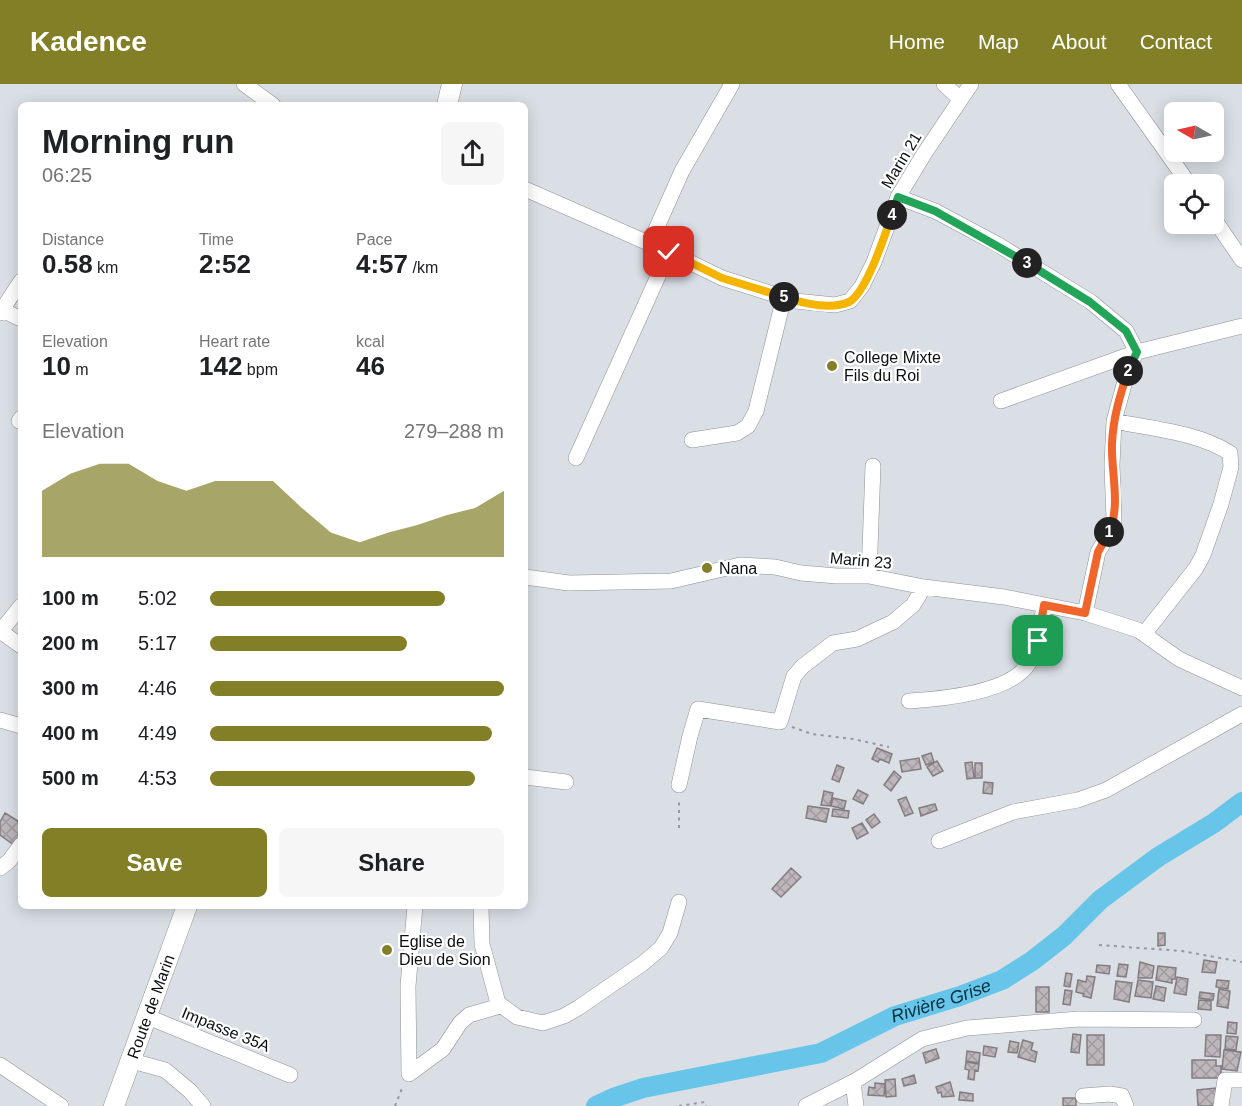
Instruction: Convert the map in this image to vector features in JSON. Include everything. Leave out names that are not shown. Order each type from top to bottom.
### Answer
[{"type":"main road","points":[[448,102],[452,84]]},
{"type":"main road","name":"Route de Marin","points":[[114,1106],[186,909]]},
{"type":"street","points":[[244,84],[269,102]]},
{"type":"street","points":[[649,245],[682,171],[732,84]]},
{"type":"street","points":[[944,84],[960,99]]},
{"type":"street","name":"Marin 21","points":[[528,190],[669,252],[722,278],[795,301],[835,306],[850,301],[862,286],[874,262],[898,197],[971,84]]},
{"type":"street","points":[[1118,84],[1182,174]]},
{"type":"street","points":[[898,197],[935,211],[997,244],[1090,302],[1126,331],[1137,352]]},
{"type":"street","points":[[1224,234],[1242,260]]},
{"type":"street","points":[[576,458],[669,252]]},
{"type":"street","points":[[18,286],[1,311],[18,318]]},
{"type":"street","points":[[692,440],[737,433],[748,426],[756,411],[784,297]]},
{"type":"street","points":[[1001,401],[1137,352],[1242,326]]},
{"type":"street","points":[[1085,613],[1098,552],[1114,521],[1112,465],[1114,421],[1130,363],[1137,352]]},
{"type":"street","points":[[1114,421],[1192,438],[1219,446],[1230,453],[1231,466],[1206,545],[1196,568],[1144,634]]},
{"type":"street","points":[[869,576],[873,466]]},
{"type":"street","name":"Marin 23","points":[[528,577],[569,583],[671,581],[740,565],[775,567],[801,573],[869,576],[924,587],[1004,597],[1085,613],[1138,630],[1179,659],[1242,688]]},
{"type":"street","points":[[680,785],[698,710],[780,722],[794,676],[803,666],[833,643],[856,639],[893,622],[913,605],[924,587]]},
{"type":"street","points":[[909,701],[982,691],[1010,680],[1029,664],[1038,641],[1044,605]]},
{"type":"street","points":[[18,610],[0,631],[18,644]]},
{"type":"street","points":[[939,841],[1013,812],[1078,800],[1106,790],[1242,714]]},
{"type":"street","points":[[0,720],[18,725]]},
{"type":"street","points":[[528,777],[566,782]]},
{"type":"street","points":[[0,868],[18,849]]},
{"type":"street","points":[[481,909],[482,944],[500,1006],[517,1017],[543,1023],[564,1016],[642,964],[661,948],[670,933],[679,902]]},
{"type":"street","points":[[409,1074],[408,986],[416,909]]},
{"type":"street","points":[[409,1074],[443,1049],[460,1023],[469,1015],[500,1006]]},
{"type":"street","name":"Impasse 35A","points":[[148,1017],[290,1075]]},
{"type":"street","points":[[807,1106],[853,1082],[922,1039],[967,1028],[1079,1019],[1194,1020]]},
{"type":"street","points":[[132,1061],[165,1070],[190,1091],[203,1106]]},
{"type":"street","points":[[0,1065],[61,1106]]},
{"type":"street","points":[[1221,1106],[1225,1080],[1242,1080]]},
{"type":"street","points":[[853,1082],[856,1106]]},
{"type":"street","points":[[1083,1096],[1110,1094],[1122,1096],[1126,1106]]},
{"type":"path","points":[[780,722],[812,734],[853,739],[889,747]]},
{"type":"path","points":[[679,828],[680,785]]},
{"type":"path","points":[[1099,945],[1182,951],[1242,962]]},
{"type":"path","points":[[395,1106],[409,1074]]},
{"type":"path","points":[[679,1106],[705,1102],[706,1106]]},
{"type":"building","points":[[877,748],[892,754],[889,763],[880,759],[878,762],[872,759]]},
{"type":"building","points":[[931,753],[934,762],[926,765],[922,756]]},
{"type":"building","points":[[919,758],[921,769],[902,772],[900,761]]},
{"type":"building","points":[[937,761],[943,771],[933,776],[927,767]]},
{"type":"building","points":[[972,762],[974,778],[967,779],[965,763]]},
{"type":"building","points":[[975,763],[982,763],[982,778],[975,778]]},
{"type":"building","points":[[837,765],[844,768],[839,782],[832,779]]},
{"type":"building","points":[[894,771],[901,777],[891,791],[884,785]]},
{"type":"building","points":[[984,782],[993,783],[992,794],[983,793]]},
{"type":"building","points":[[858,790],[868,795],[863,804],[853,799]]},
{"type":"building","points":[[824,791],[833,793],[830,806],[821,805]]},
{"type":"building","points":[[906,797],[913,813],[905,816],[898,800]]},
{"type":"building","points":[[833,798],[846,801],[844,809],[831,806]]},
{"type":"building","points":[[935,804],[937,810],[921,816],[919,808]]},
{"type":"building","points":[[808,806],[829,809],[826,822],[806,818]]},
{"type":"building","points":[[833,809],[849,811],[848,818],[832,816]]},
{"type":"building","points":[[5,813],[18,821],[18,838],[14,845],[0,835],[0,822]]},
{"type":"building","points":[[874,814],[880,822],[872,828],[866,820]]},
{"type":"building","points":[[862,823],[868,833],[857,839],[852,828]]},
{"type":"building","points":[[791,868],[801,877],[781,897],[772,889]]},
{"type":"building","points":[[1158,933],[1165,933],[1165,945],[1158,946]]},
{"type":"building","points":[[1204,960],[1217,962],[1215,973],[1202,972]]},
{"type":"building","points":[[1140,962],[1154,966],[1152,978],[1138,978]]},
{"type":"building","points":[[1119,964],[1128,965],[1126,977],[1117,976]]},
{"type":"building","points":[[1097,965],[1110,966],[1109,974],[1096,972]]},
{"type":"building","points":[[1158,966],[1176,968],[1175,979],[1172,979],[1172,983],[1156,980]]},
{"type":"building","points":[[1066,973],[1072,974],[1070,987],[1064,986]]},
{"type":"building","points":[[1087,976],[1095,977],[1091,998],[1076,992],[1078,980],[1086,982]]},
{"type":"building","points":[[1177,977],[1188,979],[1186,995],[1174,993]]},
{"type":"building","points":[[1138,980],[1153,982],[1151,998],[1135,996]]},
{"type":"building","points":[[1217,980],[1229,981],[1228,989],[1216,987]]},
{"type":"building","points":[[1116,981],[1132,983],[1129,1002],[1114,999]]},
{"type":"building","points":[[1156,986],[1166,988],[1164,1001],[1153,999]]},
{"type":"building","points":[[1036,987],[1049,987],[1049,1012],[1036,1012]]},
{"type":"building","points":[[1219,989],[1230,991],[1228,1008],[1217,1006]]},
{"type":"building","points":[[1065,990],[1072,991],[1070,1005],[1063,1004]]},
{"type":"building","points":[[1200,992],[1214,994],[1213,1000],[1199,998]]},
{"type":"building","points":[[1199,1000],[1211,1001],[1211,1010],[1198,1009]]},
{"type":"building","points":[[1228,1022],[1237,1023],[1236,1034],[1227,1033]]},
{"type":"building","points":[[1073,1034],[1081,1035],[1079,1053],[1071,1052]]},
{"type":"building","points":[[1087,1035],[1104,1035],[1104,1065],[1087,1065]]},
{"type":"building","points":[[1206,1035],[1221,1035],[1220,1057],[1205,1056]]},
{"type":"building","points":[[1226,1036],[1238,1037],[1236,1050],[1225,1049]]},
{"type":"building","points":[[1023,1040],[1033,1043],[1031,1050],[1037,1052],[1035,1062],[1018,1057]]},
{"type":"building","points":[[1010,1041],[1019,1043],[1017,1053],[1008,1052]]},
{"type":"building","points":[[984,1046],[997,1048],[995,1057],[983,1055]]},
{"type":"building","points":[[936,1049],[939,1058],[926,1063],[923,1053]]},
{"type":"building","points":[[1224,1050],[1241,1052],[1237,1071],[1222,1069]]},
{"type":"building","points":[[967,1051],[980,1053],[979,1063],[966,1061]]},
{"type":"building","points":[[1192,1060],[1216,1060],[1216,1066],[1221,1066],[1221,1078],[1192,1078]]},
{"type":"building","points":[[966,1062],[979,1064],[978,1071],[975,1070],[974,1080],[968,1079],[969,1070],[965,1069]]},
{"type":"building","points":[[914,1075],[916,1083],[904,1086],[902,1079]]},
{"type":"building","points":[[895,1079],[896,1096],[886,1097],[885,1080]]},
{"type":"building","points":[[950,1082],[954,1096],[942,1097],[936,1087]]},
{"type":"building","points":[[875,1083],[885,1084],[884,1096],[868,1095],[869,1087],[875,1088]]},
{"type":"building","points":[[1216,1088],[1217,1106],[1198,1106],[1197,1090]]},
{"type":"building","points":[[960,1092],[973,1094],[973,1101],[959,1100]]},
{"type":"building","points":[[1063,1098],[1076,1098],[1076,1106],[1063,1106]]},
{"type":"waterway","name":"Rivière Grise","points":[[596,1106],[643,1088],[821,1053],[895,1016],[1002,980],[1032,961],[1064,936],[1100,900],[1158,857],[1214,823],[1242,802]]},
{"type":"place","name":"College Mixte Fils du Roi","points":[[832,366]]},
{"type":"place","name":"Nana","points":[[707,568]]},
{"type":"place","name":"Eglise de Dieu de Sion","points":[[387,950]]},
{"type":"route","points":[[669,252],[722,278],[795,301],[835,306],[850,301],[862,286],[874,262],[898,197],[935,211],[997,244],[1090,302],[1126,331],[1137,352],[1130,363],[1114,421],[1112,465],[1114,521],[1098,552],[1085,613],[1044,605],[1038,641]]}]
